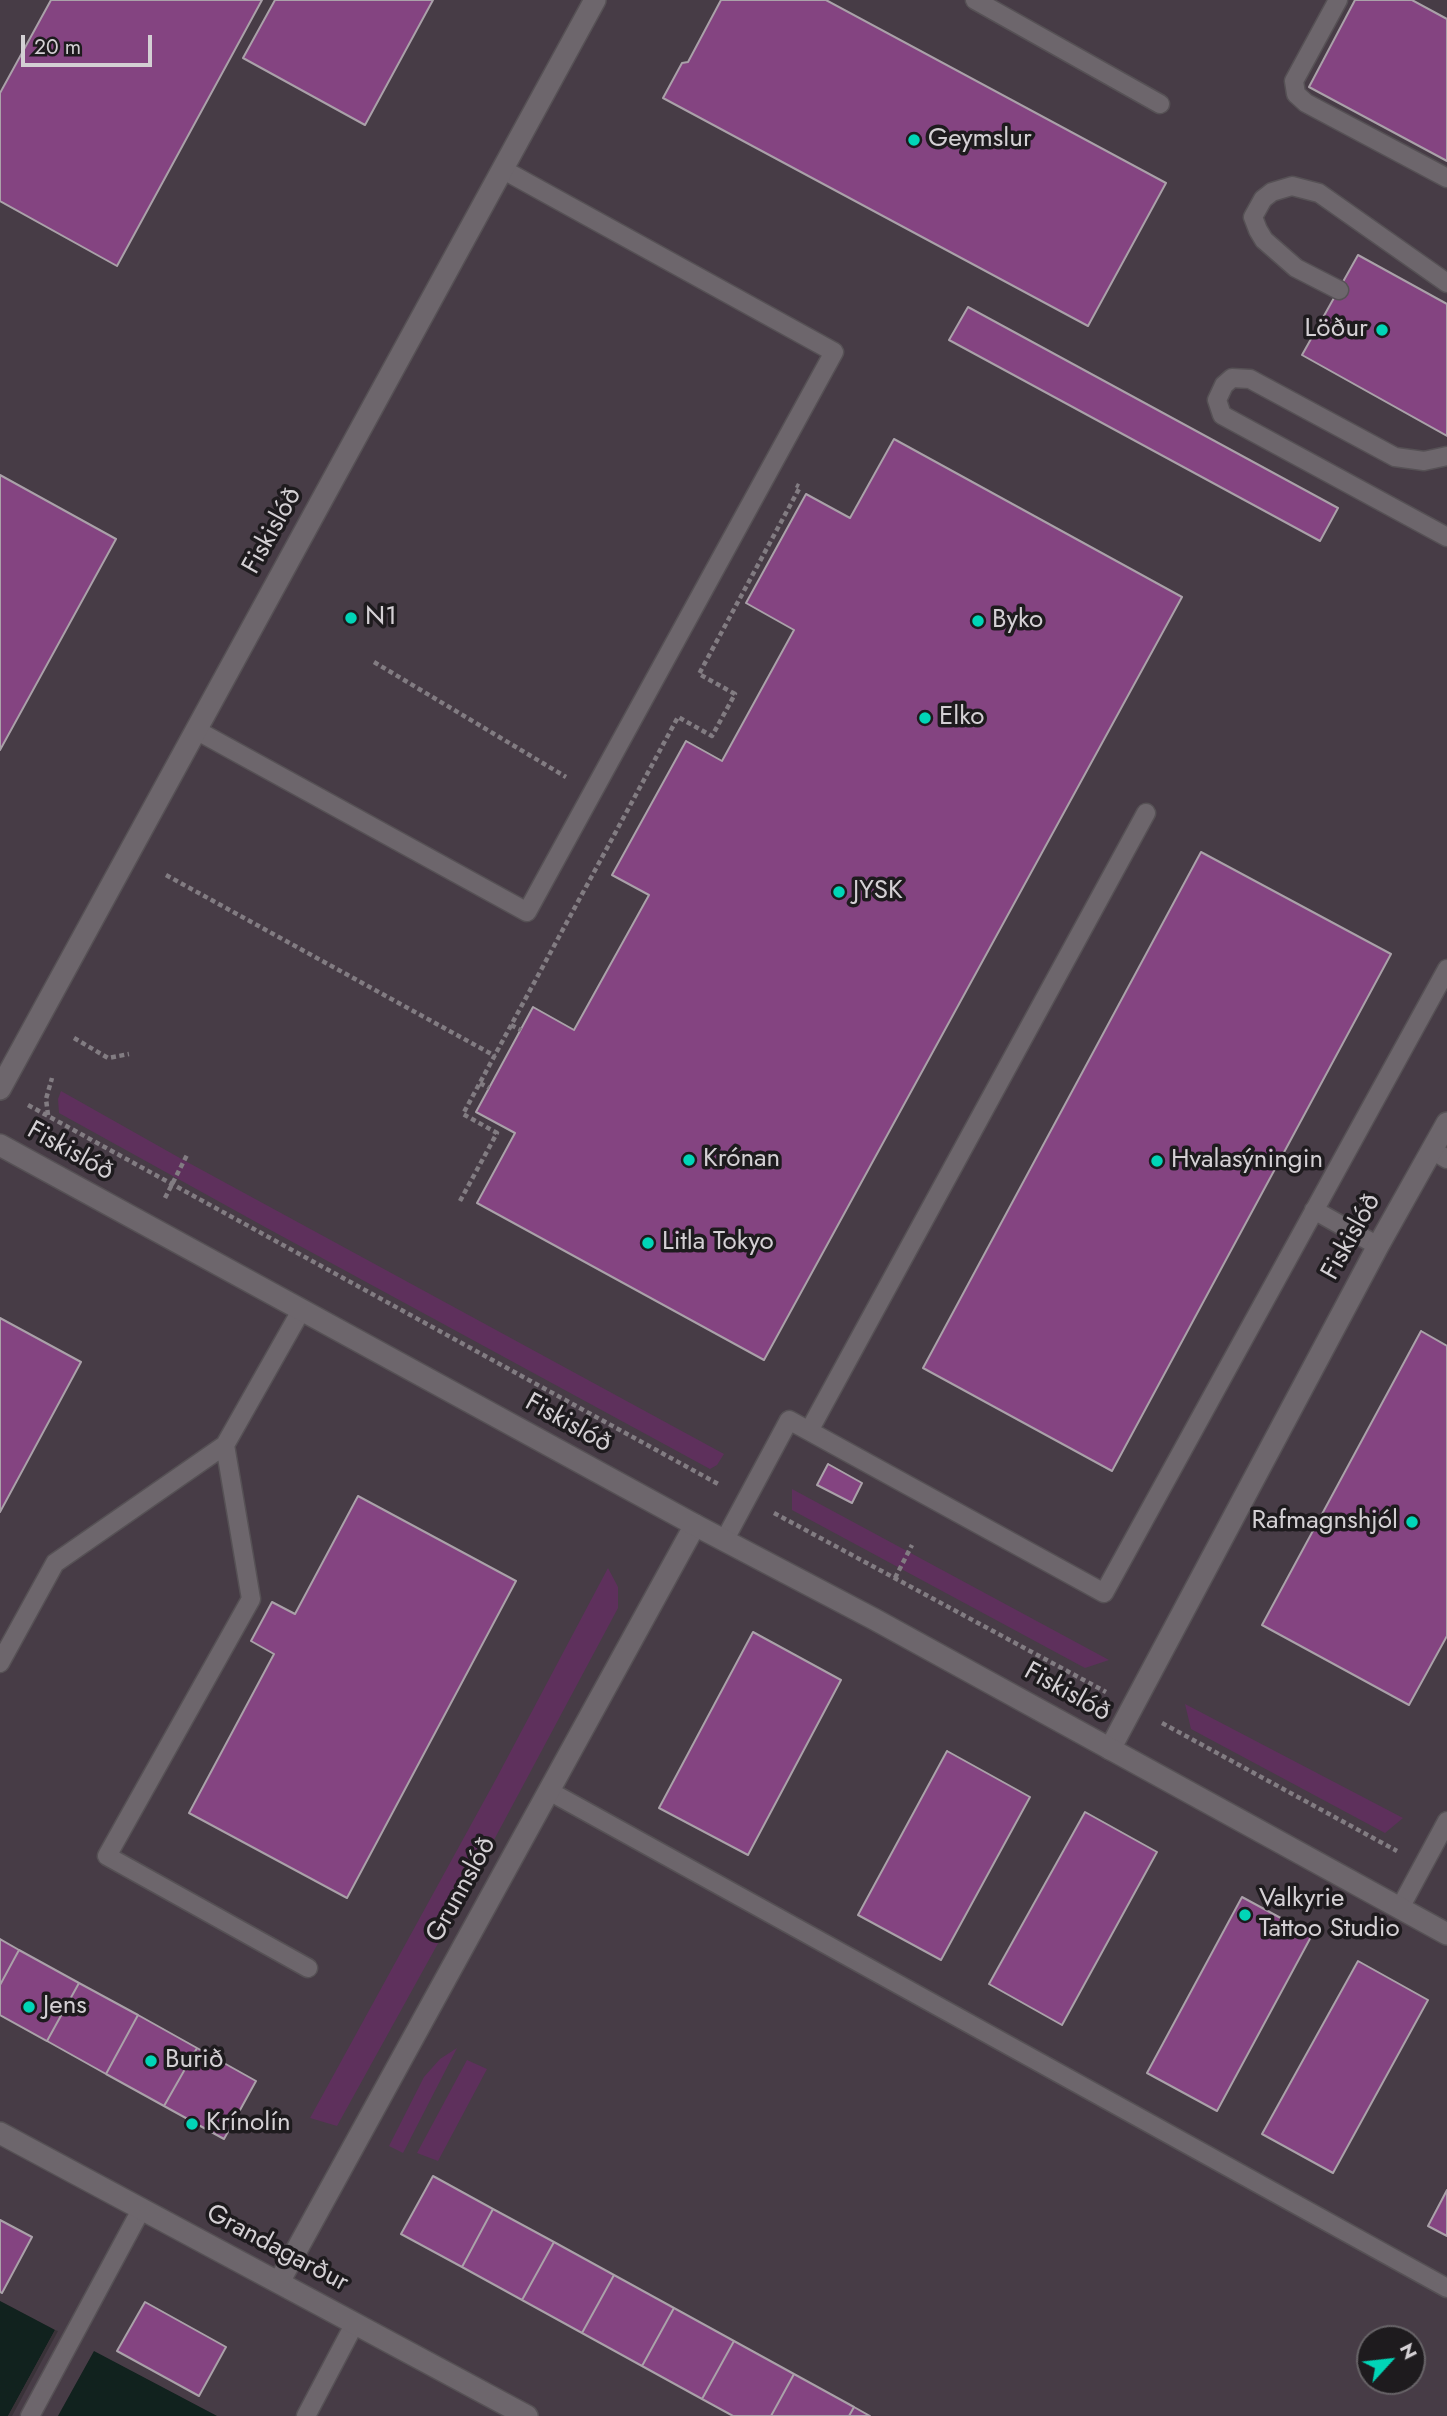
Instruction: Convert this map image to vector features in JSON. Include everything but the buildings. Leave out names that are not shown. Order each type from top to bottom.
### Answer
[{"type":"street","name":"Fiskislóð","points":[[0,1089],[594,0]]},
{"type":"street","name":"Fiskislóð","points":[[1110,1749],[1378,1246],[1439,1154],[1447,1123]]},
{"type":"street","name":"Fiskislóð","points":[[0,1145],[724,1541],[874,1619],[1447,1934]]},
{"type":"street","name":"Grunnslóð","points":[[279,2282],[695,1525]]},
{"type":"street","name":"Grandagarður","points":[[0,2133],[527,2416]]},
{"type":"lane","points":[[975,0],[1160,104]]},
{"type":"lane","points":[[1338,0],[1294,81],[1296,94],[1306,103],[1447,178]]},
{"type":"lane","points":[[196,730],[527,912],[834,352],[502,169]]},
{"type":"lane","points":[[1339,290],[1296,268],[1264,240],[1253,217],[1263,199],[1272,192],[1292,186],[1319,193],[1447,283]]},
{"type":"lane","points":[[1447,456],[1424,461],[1395,457],[1250,379],[1232,378],[1223,385],[1217,400],[1222,415],[1447,537]]},
{"type":"lane","points":[[809,1431],[1146,813]]},
{"type":"lane","points":[[724,1541],[789,1420],[1104,1593],[1447,969]]},
{"type":"lane","points":[[1314,1210],[1378,1246]]},
{"type":"lane","points":[[0,1663],[55,1563],[225,1446],[302,1309]]},
{"type":"lane","points":[[225,1446],[251,1600],[107,1856],[308,1968]]},
{"type":"lane","points":[[549,1791],[1447,2288]]},
{"type":"lane","points":[[1400,1908],[1447,1821]]},
{"type":"lane","points":[[30,2416],[142,2208]]},
{"type":"lane","points":[[306,2416],[355,2323]]},
{"type":"path","points":[[460,1201],[497,1133],[463,1114],[678,717],[712,736],[735,694],[699,674],[800,488],[769,471]]},
{"type":"path","points":[[374,662],[569,779]]},
{"type":"path","points":[[166,875],[495,1056]]},
{"type":"path","points":[[511,1025],[521,1030]]},
{"type":"path","points":[[74,1038],[108,1058],[129,1054]]},
{"type":"path","points":[[52,1078],[46,1099],[48,1116],[701,1475]]},
{"type":"path","points":[[480,1083],[489,1088]]},
{"type":"path","points":[[172,1184],[188,1153]]},
{"type":"path","points":[[793,1523],[1072,1673]]},
{"type":"path","points":[[895,1578],[912,1545]]},
{"type":"path","points":[[1198,1743],[1379,1841]]},
{"type":"shaded area","points":[[0,0],[1447,0],[1447,2416],[217,2416],[94,2352],[58,2416],[8,2416],[55,2330],[0,2301]]},
{"type":"shaded area","points":[[61,1091],[724,1454],[717,1465],[710,1469],[265,1227],[59,1113],[58,1099]]},
{"type":"shaded area","points":[[792,1489],[1109,1660],[1085,1668],[792,1510]]},
{"type":"shaded area","points":[[608,1568],[618,1587],[618,1608],[457,1909],[337,2126],[310,2118],[495,1781]]},
{"type":"shaded area","points":[[1185,1704],[1403,1818],[1385,1833],[1191,1729]]},
{"type":"shaded area","points":[[457,2048],[403,2153],[389,2146],[424,2077],[440,2059]]},
{"type":"shaded area","points":[[467,2060],[487,2069],[438,2161],[417,2153]]},
{"type":"shaded area","points":[[0,2301],[55,2330],[8,2416],[0,2416]]},
{"type":"shaded area","points":[[94,2351],[217,2416],[58,2416]]},
{"type":"pier","points":[[55,2330],[58,2331],[12,2416],[8,2416]]},
{"type":"place","name":"Geymslur","points":[[914,140]]},
{"type":"place","name":"Löður","points":[[1382,330]]},
{"type":"place","name":"N1","points":[[351,618]]},
{"type":"place","name":"Byko","points":[[978,621]]},
{"type":"place","name":"Elko","points":[[925,718]]},
{"type":"place","name":"JYSK","points":[[839,892]]},
{"type":"place","name":"Krónan","points":[[689,1160]]},
{"type":"place","name":"Hvalasýningin","points":[[1157,1161]]},
{"type":"place","name":"Litla Tokyo","points":[[648,1243]]},
{"type":"place","name":"Rafmagnshjól","points":[[1412,1522]]},
{"type":"place","name":"Valkyrie Tattoo Studio","points":[[1245,1915]]},
{"type":"place","name":"Jens","points":[[29,2007]]},
{"type":"place","name":"Burið","points":[[151,2061]]},
{"type":"place","name":"Krínolín","points":[[192,2124]]}]
